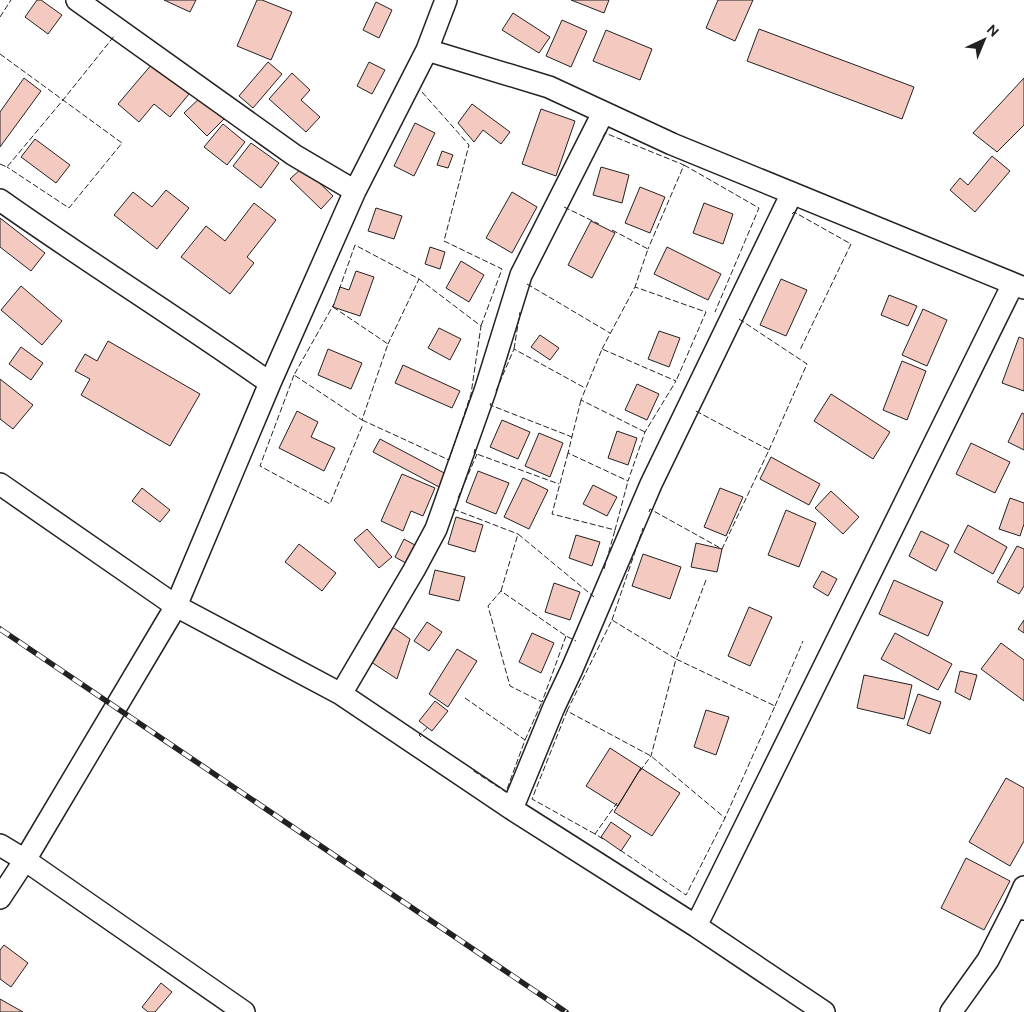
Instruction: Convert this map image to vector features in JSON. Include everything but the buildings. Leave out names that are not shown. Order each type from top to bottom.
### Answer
[{"type":"street","points":[[77,0],[294,155],[355,191]]},
{"type":"street","points":[[0,898],[25,860],[176,606],[270,383],[355,191],[427,50],[446,0]]},
{"type":"street","points":[[427,50],[550,87],[672,144],[1019,286],[696,926]]},
{"type":"street","points":[[341,694],[436,529],[485,391],[521,275],[603,113]]},
{"type":"street","points":[[512,809],[651,484],[792,193]]},
{"type":"street","points":[[0,200],[74,252],[164,310],[270,383]]},
{"type":"street","points":[[0,484],[176,606],[341,694],[512,809],[696,926],[824,1012]]},
{"type":"street","points":[[0,845],[25,860],[244,1012]]},
{"type":"street","points":[[951,1012],[988,960],[1020,908],[1024,887]]},
{"type":"railway","points":[[0,629],[566,1012]]},
{"type":"fence","points":[[0,17],[11,0]]},
{"type":"fence","points":[[0,54],[63,100],[115,35]]},
{"type":"fence","points":[[422,92],[469,145],[444,241],[502,269],[481,326]]},
{"type":"fence","points":[[0,164],[7,167],[63,100],[122,143],[69,208],[7,167]]},
{"type":"fence","points":[[603,137],[605,133],[684,165],[648,249]]},
{"type":"fence","points":[[684,165],[759,208],[715,312]]},
{"type":"fence","points":[[564,207],[599,224]]},
{"type":"fence","points":[[792,214],[794,212],[851,244],[800,350]]},
{"type":"fence","points":[[612,230],[648,249],[635,287]]},
{"type":"fence","points":[[339,290],[355,245],[419,279],[388,344]]},
{"type":"fence","points":[[362,420],[449,460],[471,394],[481,326],[419,279]]},
{"type":"fence","points":[[527,284],[610,333]]},
{"type":"fence","points":[[602,349],[635,287],[706,312],[676,381]]},
{"type":"fence","points":[[333,307],[388,344],[362,420],[294,375],[334,304]]},
{"type":"fence","points":[[514,349],[520,312]]},
{"type":"fence","points":[[739,319],[807,364],[769,450]]},
{"type":"fence","points":[[496,391],[514,349],[585,388]]},
{"type":"fence","points":[[581,400],[568,453],[628,481],[645,432],[676,381],[602,349],[581,400],[645,432]]},
{"type":"fence","points":[[294,375],[260,466],[330,504],[363,424]]},
{"type":"fence","points":[[491,403],[490,405],[572,437]]},
{"type":"fence","points":[[649,512],[650,509],[722,549],[769,450],[694,410]]},
{"type":"fence","points":[[475,449],[474,453],[559,484]]},
{"type":"fence","points":[[568,453],[552,514],[615,530],[628,481]]},
{"type":"fence","points":[[458,498],[477,454]]},
{"type":"fence","points":[[453,509],[518,534]]},
{"type":"fence","points":[[612,620],[643,528]]},
{"type":"fence","points":[[604,569],[615,530]]},
{"type":"fence","points":[[501,591],[518,534],[594,597]]},
{"type":"fence","points":[[567,711],[612,620],[676,659],[706,580]]},
{"type":"fence","points":[[566,636],[542,702],[510,686],[488,606],[501,591],[576,641]]},
{"type":"fence","points":[[775,706],[803,641]]},
{"type":"fence","points":[[640,771],[651,756],[676,659],[775,706],[725,818]]},
{"type":"fence","points":[[465,698],[525,740],[506,792],[472,770]]},
{"type":"fence","points":[[525,740],[542,702]]},
{"type":"fence","points":[[595,834],[532,799],[567,711],[651,756],[725,818],[686,895],[620,850]]},
{"type":"fence","points":[[421,737],[419,735],[428,727]]},
{"type":"fence","points":[[603,839],[595,834],[617,803]]}]
